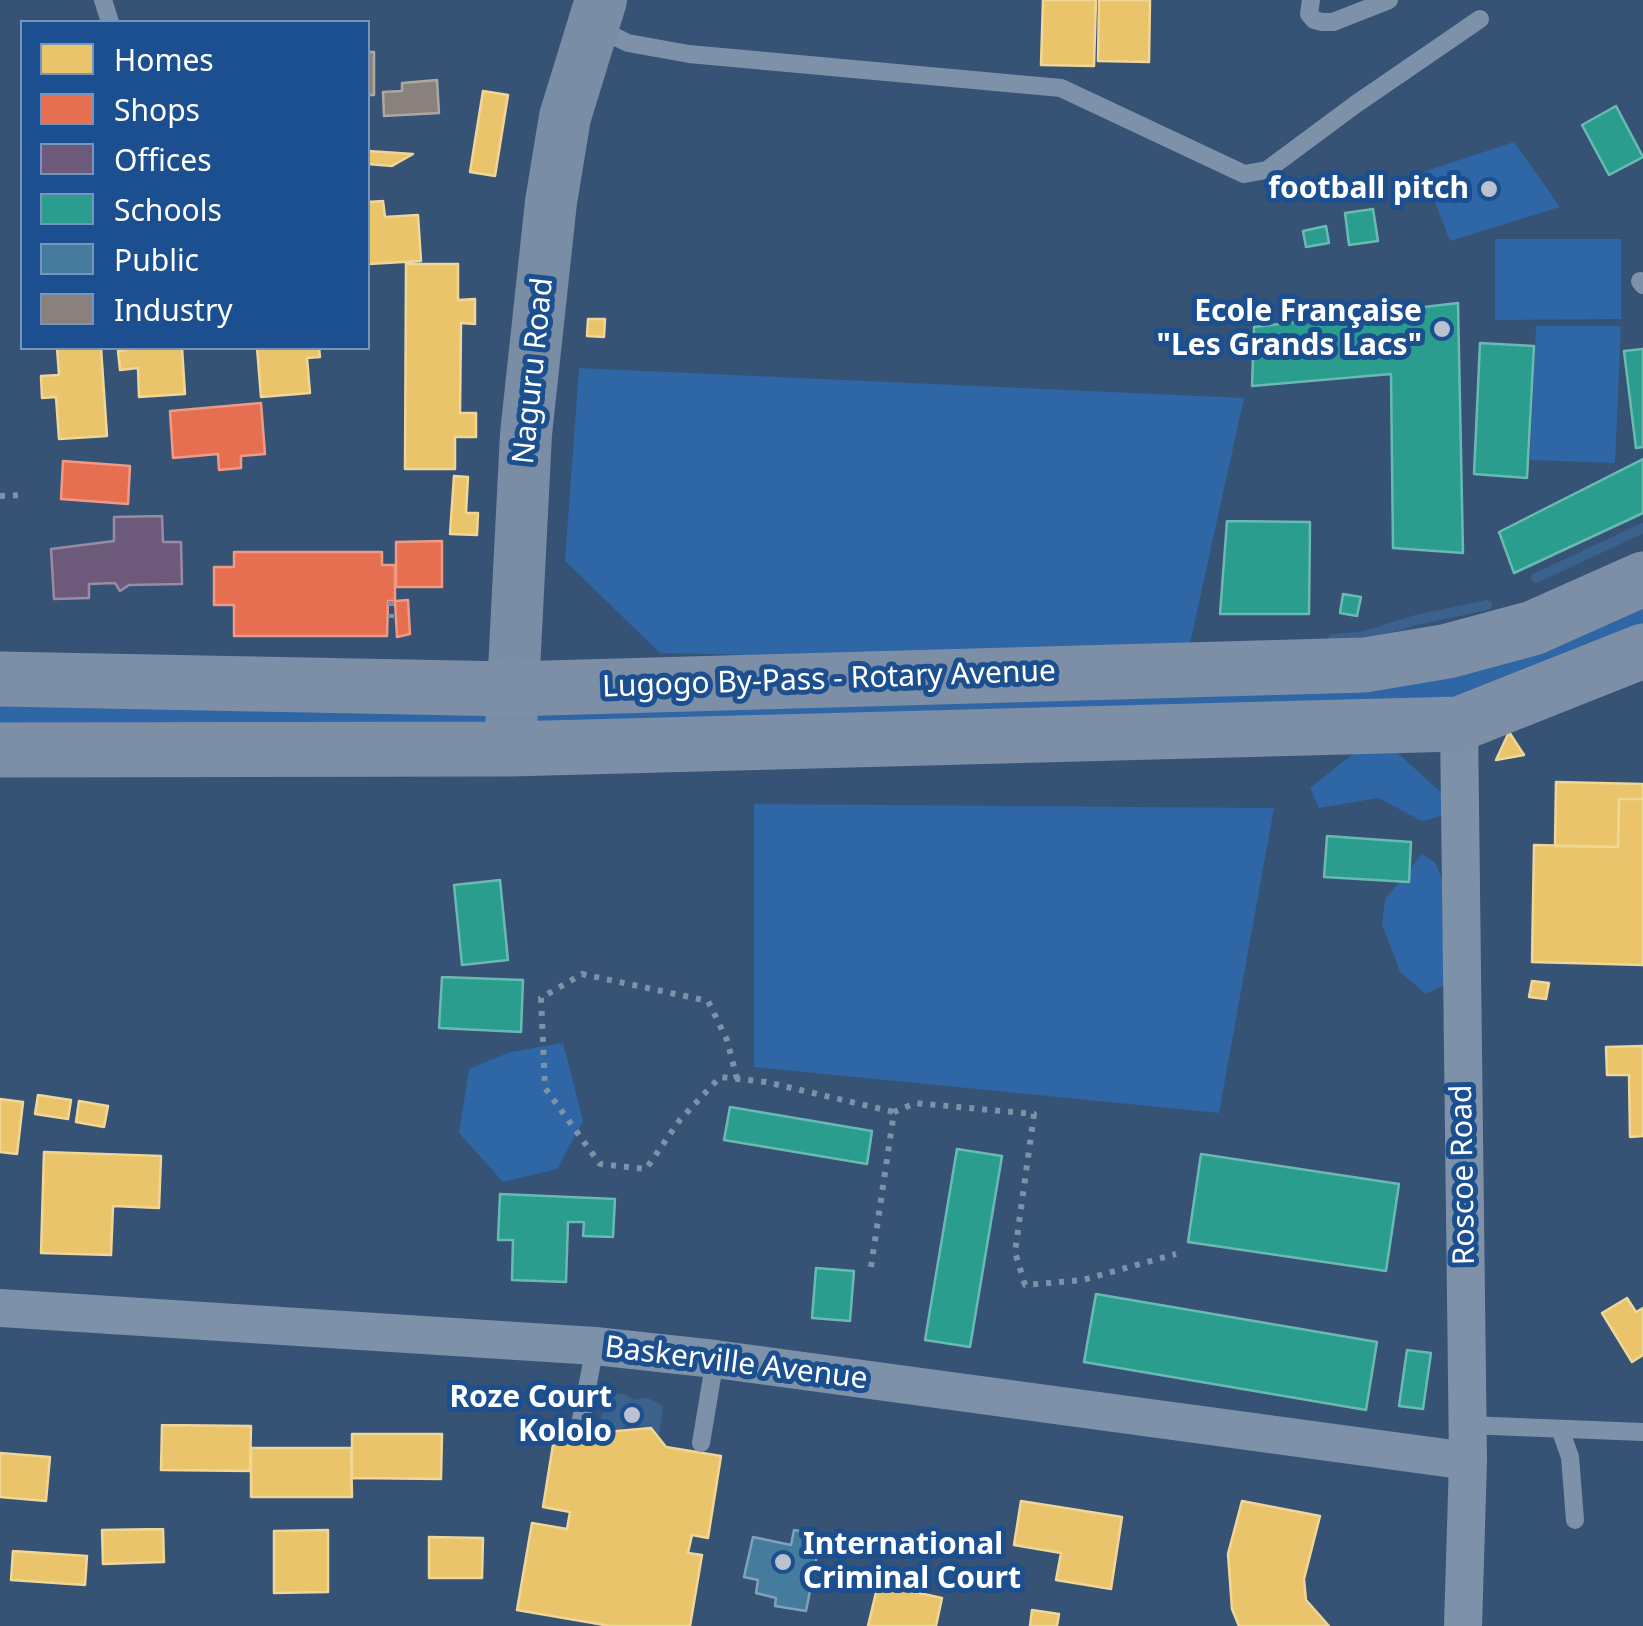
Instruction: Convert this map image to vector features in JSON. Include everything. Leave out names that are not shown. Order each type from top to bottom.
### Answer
[{"type":"main road","name":"Lugogo By-Pass - Rotary Avenue","points":[[0,679],[512,690],[1364,665],[1448,650],[1534,628],[1643,580]]},
{"type":"main road","name":"Lugogo By-Pass - Rotary Avenue","points":[[0,750],[510,749],[1459,724],[1643,651]]},
{"type":"street","name":"Naguru Road","points":[[510,749],[526,434],[551,202],[566,117],[597,13]]},
{"type":"street","name":"Roscoe Road","points":[[1459,724],[1468,1443],[1464,1626]]},
{"type":"street","name":"Baskerville Avenue","points":[[0,1308],[595,1346],[1468,1443]]},
{"type":"lane","points":[[1311,0],[1310,14],[1322,22],[1333,22],[1389,0]]},
{"type":"lane","points":[[597,13],[628,43],[688,54],[1061,88],[1244,174],[1266,170],[1480,19]]},
{"type":"lane","points":[[581,1420],[595,1346]]},
{"type":"lane","points":[[701,1443],[715,1359]]},
{"type":"lane","points":[[1468,1443],[1560,1429],[1643,1432]]},
{"type":"lane","points":[[1560,1429],[1570,1456],[1575,1520]]},
{"type":"path","points":[[0,496],[25,495]]},
{"type":"path","points":[[391,600],[391,618]]},
{"type":"path","points":[[737,1079],[726,1040],[708,1001],[582,974],[541,998],[544,1088],[600,1164],[646,1169],[679,1121],[720,1077],[766,1082],[894,1112],[915,1103],[1034,1114],[1015,1252],[1025,1286],[1083,1280],[1176,1254]]},
{"type":"path","points":[[871,1267],[894,1112]]},
{"type":"shaded area","name":"football pitch","points":[[1514,142],[1560,207],[1450,241],[1423,172]]},
{"type":"shaded area","points":[[1495,239],[1621,239],[1621,319],[1495,320]]},
{"type":"shaded area","points":[[1536,326],[1621,326],[1615,463],[1530,460]]},
{"type":"shaded area","points":[[579,368],[1244,398],[1189,648],[990,660],[660,653],[565,561]]},
{"type":"shaded area","points":[[1643,603],[1643,630],[1495,695],[1410,710],[532,723],[534,702],[1183,694]]},
{"type":"shaded area","points":[[0,698],[487,699],[498,724],[0,729]]},
{"type":"shaded area","points":[[1363,746],[1391,747],[1444,795],[1441,816],[1422,821],[1378,798],[1319,808],[1310,788]]},
{"type":"shaded area","points":[[754,804],[1274,808],[1219,1113],[754,1067]]},
{"type":"shaded area","points":[[1422,854],[1435,862],[1451,901],[1449,983],[1426,994],[1400,972],[1382,925],[1385,899]]},
{"type":"shaded area","points":[[563,1043],[583,1121],[557,1169],[503,1182],[459,1133],[469,1069],[510,1052]]},
{"type":"shaded area","name":"Roze Court Kololo","points":[[622,1393],[634,1400],[646,1397],[663,1406],[659,1435],[635,1424],[614,1435],[604,1434],[600,1424],[604,1403],[611,1395]]},
{"type":"building: Homes","points":[[1043,0],[1096,0],[1094,66],[1041,65]]},
{"type":"building: Homes","points":[[1099,0],[1150,0],[1149,62],[1098,61]]},
{"type":"building: Homes","points":[[483,91],[508,95],[495,176],[470,172]]},
{"type":"building: Homes","points":[[370,151],[413,154],[392,166],[370,164]]},
{"type":"building: Homes","points":[[383,201],[385,217],[418,215],[421,261],[370,264],[370,202]]},
{"type":"building: Homes","points":[[406,264],[458,264],[458,300],[475,299],[475,324],[461,323],[460,413],[476,413],[476,437],[455,437],[455,469],[405,469]]},
{"type":"building: Homes","points":[[588,319],[605,319],[604,337],[587,336]]},
{"type":"building: Homes","points":[[57,350],[101,350],[107,436],[59,439],[56,397],[42,398],[41,376],[59,375]]},
{"type":"building: Homes","points":[[182,350],[185,394],[139,397],[138,368],[120,370],[118,351]]},
{"type":"building: Homes","points":[[257,350],[319,350],[320,357],[307,358],[310,393],[261,397]]},
{"type":"building: Homes","points":[[454,476],[468,477],[466,513],[478,513],[477,535],[450,534]]},
{"type":"building: Homes","points":[[1509,732],[1524,755],[1496,760]]},
{"type":"building: Homes","points":[[1556,782],[1643,784],[1643,799],[1619,799],[1618,847],[1555,846]]},
{"type":"building: Homes","points":[[1619,799],[1643,799],[1643,965],[1532,962],[1534,845],[1618,847]]},
{"type":"building: Homes","points":[[1532,981],[1549,983],[1546,999],[1529,997]]},
{"type":"building: Homes","points":[[1643,1046],[1643,1136],[1630,1137],[1629,1075],[1607,1075],[1606,1047]]},
{"type":"building: Homes","points":[[38,1095],[71,1100],[68,1119],[35,1114]]},
{"type":"building: Homes","points":[[0,1099],[23,1102],[17,1154],[0,1152]]},
{"type":"building: Homes","points":[[79,1101],[108,1106],[104,1127],[76,1122]]},
{"type":"building: Homes","points":[[44,1152],[161,1156],[159,1208],[113,1206],[111,1255],[41,1253]]},
{"type":"building: Homes","points":[[1627,1298],[1636,1312],[1643,1308],[1643,1355],[1632,1362],[1602,1313]]},
{"type":"building: Homes","points":[[162,1425],[251,1426],[250,1471],[161,1470]]},
{"type":"building: Homes","name":"Roze Court Kololo","points":[[556,1426],[594,1433],[651,1428],[666,1447],[721,1456],[708,1538],[692,1535],[688,1553],[702,1555],[690,1626],[610,1626],[517,1610],[532,1523],[567,1529],[570,1512],[543,1507]]},
{"type":"building: Homes","points":[[352,1434],[442,1434],[441,1479],[352,1478]]},
{"type":"building: Homes","points":[[251,1448],[351,1448],[352,1497],[251,1497]]},
{"type":"building: Homes","points":[[0,1453],[50,1457],[46,1501],[0,1497]]},
{"type":"building: Homes","points":[[1021,1501],[1122,1517],[1111,1589],[1056,1580],[1061,1553],[1014,1545]]},
{"type":"building: Homes","points":[[1242,1501],[1320,1516],[1304,1579],[1306,1600],[1329,1626],[1239,1626],[1232,1609],[1228,1554]]},
{"type":"building: Homes","points":[[163,1529],[164,1562],[103,1564],[102,1530]]},
{"type":"building: Homes","points":[[328,1530],[328,1592],[274,1593],[274,1531]]},
{"type":"building: Homes","points":[[429,1537],[483,1538],[482,1578],[429,1578]]},
{"type":"building: Homes","points":[[13,1551],[87,1556],[85,1585],[11,1580]]},
{"type":"building: Homes","points":[[878,1584],[942,1598],[936,1626],[868,1626]]},
{"type":"building: Homes","points":[[1032,1610],[1059,1614],[1057,1626],[1030,1626]]},
{"type":"building: Shops","points":[[261,403],[265,454],[241,456],[241,468],[219,470],[218,454],[173,458],[170,411]]},
{"type":"building: Shops","points":[[63,461],[130,466],[128,504],[61,499]]},
{"type":"building: Shops","points":[[442,541],[442,587],[396,587],[396,542]]},
{"type":"building: Shops","points":[[234,552],[382,552],[382,565],[395,565],[395,601],[388,601],[387,636],[234,636],[234,605],[214,605],[214,567],[234,567]]},
{"type":"building: Shops","points":[[408,600],[410,634],[397,637],[395,601]]},
{"type":"building: Offices","points":[[162,516],[163,542],[181,542],[182,584],[129,585],[120,591],[115,583],[89,584],[89,598],[54,599],[51,549],[114,541],[114,517]]},
{"type":"building: Schools","points":[[1616,106],[1643,157],[1609,175],[1582,125]]},
{"type":"building: Schools","points":[[1373,209],[1378,241],[1349,245],[1345,213]]},
{"type":"building: Schools","points":[[1326,226],[1329,243],[1306,247],[1303,231]]},
{"type":"building: Schools","points":[[1458,303],[1463,553],[1393,548],[1391,374],[1252,386],[1254,327]]},
{"type":"building: Schools","points":[[1480,343],[1534,346],[1527,478],[1474,474]]},
{"type":"building: Schools","points":[[1643,349],[1643,447],[1636,448],[1624,351]]},
{"type":"building: Schools","points":[[1643,459],[1643,513],[1514,573],[1499,532]]},
{"type":"building: Schools","points":[[1227,521],[1310,522],[1309,614],[1220,614]]},
{"type":"building: Schools","points":[[1343,594],[1361,597],[1357,616],[1340,613]]},
{"type":"building: Schools","points":[[1327,836],[1411,842],[1409,882],[1324,877]]},
{"type":"building: Schools","points":[[500,880],[508,960],[462,965],[454,885]]},
{"type":"building: Schools","points":[[442,977],[523,980],[521,1032],[439,1028]]},
{"type":"building: Schools","points":[[730,1107],[872,1131],[867,1164],[724,1140]]},
{"type":"building: Schools","points":[[957,1149],[1002,1156],[970,1347],[925,1340]]},
{"type":"building: Schools","points":[[1201,1154],[1399,1184],[1386,1271],[1188,1242]]},
{"type":"building: Schools","points":[[500,1194],[615,1199],[613,1237],[583,1236],[584,1222],[568,1222],[566,1282],[512,1280],[513,1240],[498,1240]]},
{"type":"building: Schools","points":[[816,1268],[854,1271],[850,1321],[812,1318]]},
{"type":"building: Schools","points":[[1096,1294],[1377,1342],[1366,1410],[1084,1362]]},
{"type":"building: Schools","points":[[1407,1350],[1431,1353],[1423,1409],[1399,1406]]},
{"type":"building: Public","points":[[794,1530],[821,1535],[806,1611],[775,1606],[776,1598],[756,1593],[758,1580],[744,1577],[753,1537],[791,1545]]},
{"type":"building: Industry","points":[[370,52],[374,52],[374,95],[370,95]]},
{"type":"building: Industry","points":[[437,80],[439,113],[384,116],[383,92],[402,91],[402,83]]},
{"type":"waterway","points":[[1536,578],[1643,528]]},
{"type":"waterway","points":[[1333,639],[1365,636],[1487,605]]},
{"type":"place","name":"football pitch","points":[[1489,189]]},
{"type":"place","name":"Ecole Française \"Les Grands Lacs\"","points":[[1442,329]]},
{"type":"place","name":"Roze Court Kololo","points":[[632,1415]]},
{"type":"place","name":"International Criminal Court","points":[[783,1562]]}]
